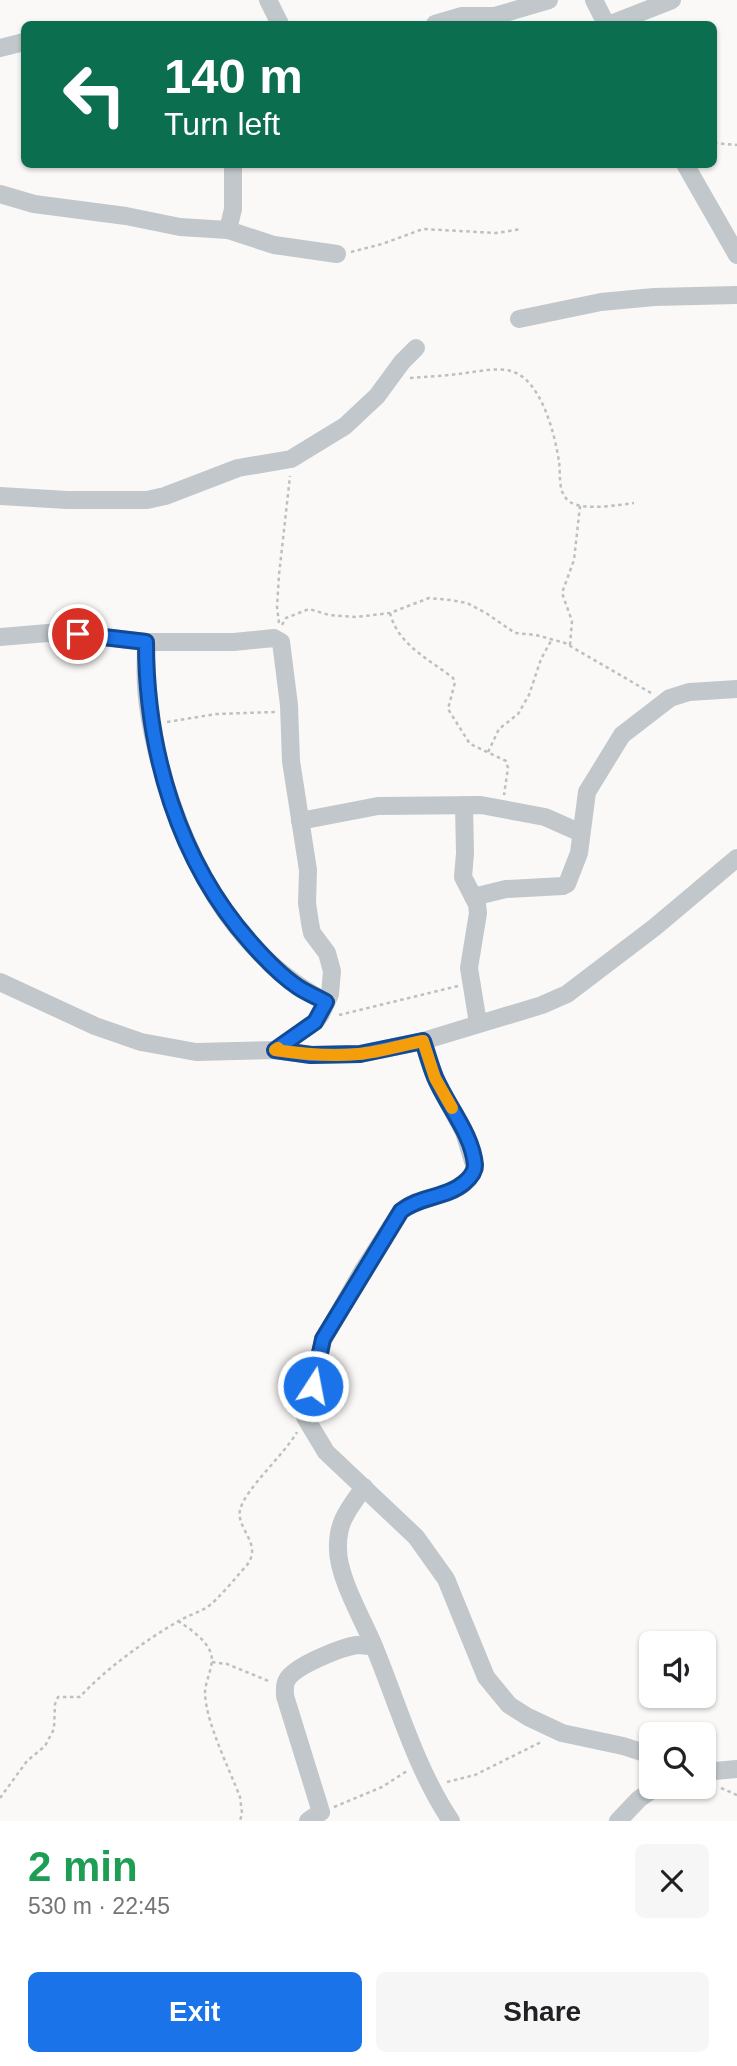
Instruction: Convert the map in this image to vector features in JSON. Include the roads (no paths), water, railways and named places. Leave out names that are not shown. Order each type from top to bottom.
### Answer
[{"type":"street","points":[[268,0],[278,21]]},
{"type":"street","points":[[445,21],[461,16],[527,17],[550,0]]},
{"type":"street","points":[[594,0],[607,21]]},
{"type":"street","points":[[617,21],[671,0]]},
{"type":"street","points":[[0,48],[21,44]]},
{"type":"street","points":[[228,230],[233,209],[233,168]]},
{"type":"street","points":[[687,168],[737,255]]},
{"type":"street","points":[[0,194],[34,204],[126,216],[180,227],[228,230],[274,245],[337,254]]},
{"type":"street","points":[[519,319],[601,302],[654,297],[737,295]]},
{"type":"street","points":[[0,496],[67,500],[147,499],[172,493],[238,468],[291,459],[345,426],[377,396],[416,348]]},
{"type":"street","points":[[0,636],[60,632],[146,642],[278,639],[281,642],[289,712],[290,761],[308,870],[310,923],[312,933],[327,953],[332,971],[330,994],[315,1022],[275,1050]]},
{"type":"street","points":[[146,642],[146,687],[158,759],[170,799],[202,877],[227,916],[259,952],[287,979],[326,1002]]},
{"type":"street","points":[[473,897],[506,889],[566,884],[579,853],[587,792],[622,735],[665,701],[689,692],[737,689]]},
{"type":"street","points":[[300,821],[378,806],[464,804],[545,817],[581,833]]},
{"type":"street","points":[[464,804],[463,877],[478,913],[470,959],[478,1023]]},
{"type":"street","points":[[0,982],[95,1026],[141,1042],[196,1052],[275,1050],[311,1055],[360,1054],[423,1041],[542,1005],[567,994],[655,927],[737,858]]},
{"type":"street","points":[[423,1041],[435,1078],[464,1132],[474,1163],[474,1173],[451,1192],[409,1204],[401,1211],[323,1339],[305,1417],[326,1452],[416,1537],[446,1578],[486,1677],[509,1705],[562,1733],[639,1751]]},
{"type":"street","points":[[364,1487],[340,1523],[337,1552],[348,1590],[374,1647],[419,1764],[451,1821]]},
{"type":"street","points":[[315,1817],[285,1689],[288,1677],[297,1669],[346,1648],[374,1647]]},
{"type":"street","points":[[716,1771],[737,1769]]},
{"type":"street","points":[[618,1821],[639,1799]]}]
